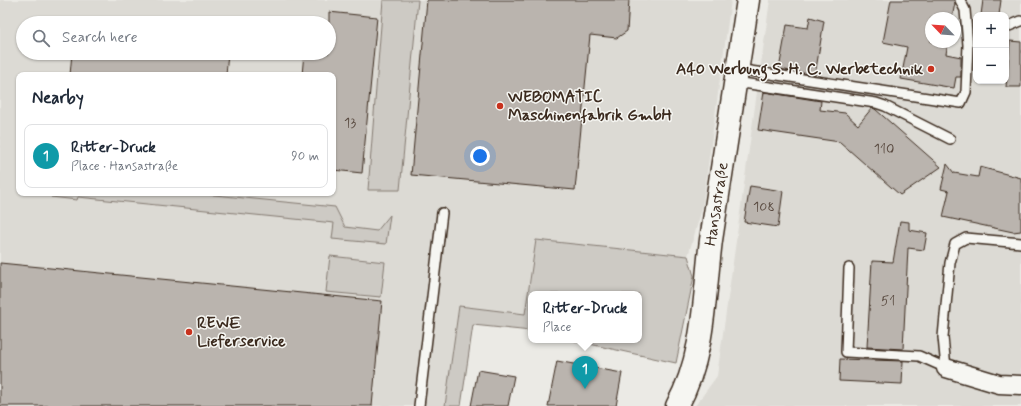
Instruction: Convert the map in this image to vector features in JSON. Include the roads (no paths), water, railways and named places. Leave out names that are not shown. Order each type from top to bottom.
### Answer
[{"type":"street","name":"Hansastraße","points":[[681,405],[697,353],[711,241],[748,0]]},
{"type":"street","points":[[946,368],[999,384],[1021,385]]},
{"type":"lane","points":[[736,75],[961,103],[966,92],[968,44],[965,10],[960,0]]},
{"type":"lane","points":[[1009,26],[1021,21]]},
{"type":"lane","points":[[736,75],[876,103],[885,106],[950,139]]},
{"type":"lane","points":[[419,406],[442,213]]},
{"type":"lane","points":[[946,368],[942,337],[950,263],[955,244],[966,238],[1021,243]]},
{"type":"lane","points":[[849,268],[846,352],[918,356],[946,368]]},
{"type":"place","name":"A40 Werbung S. H. C. Werbetechnik","points":[[931,69]]},
{"type":"place","name":"WEBOMATIC Maschinenfabrik GmbH","points":[[500,106]]},
{"type":"place","name":"REWE Lieferservice","points":[[189,332]]},
{"type":"place","name":"Ritter-Druck","points":[[585,389]]}]
